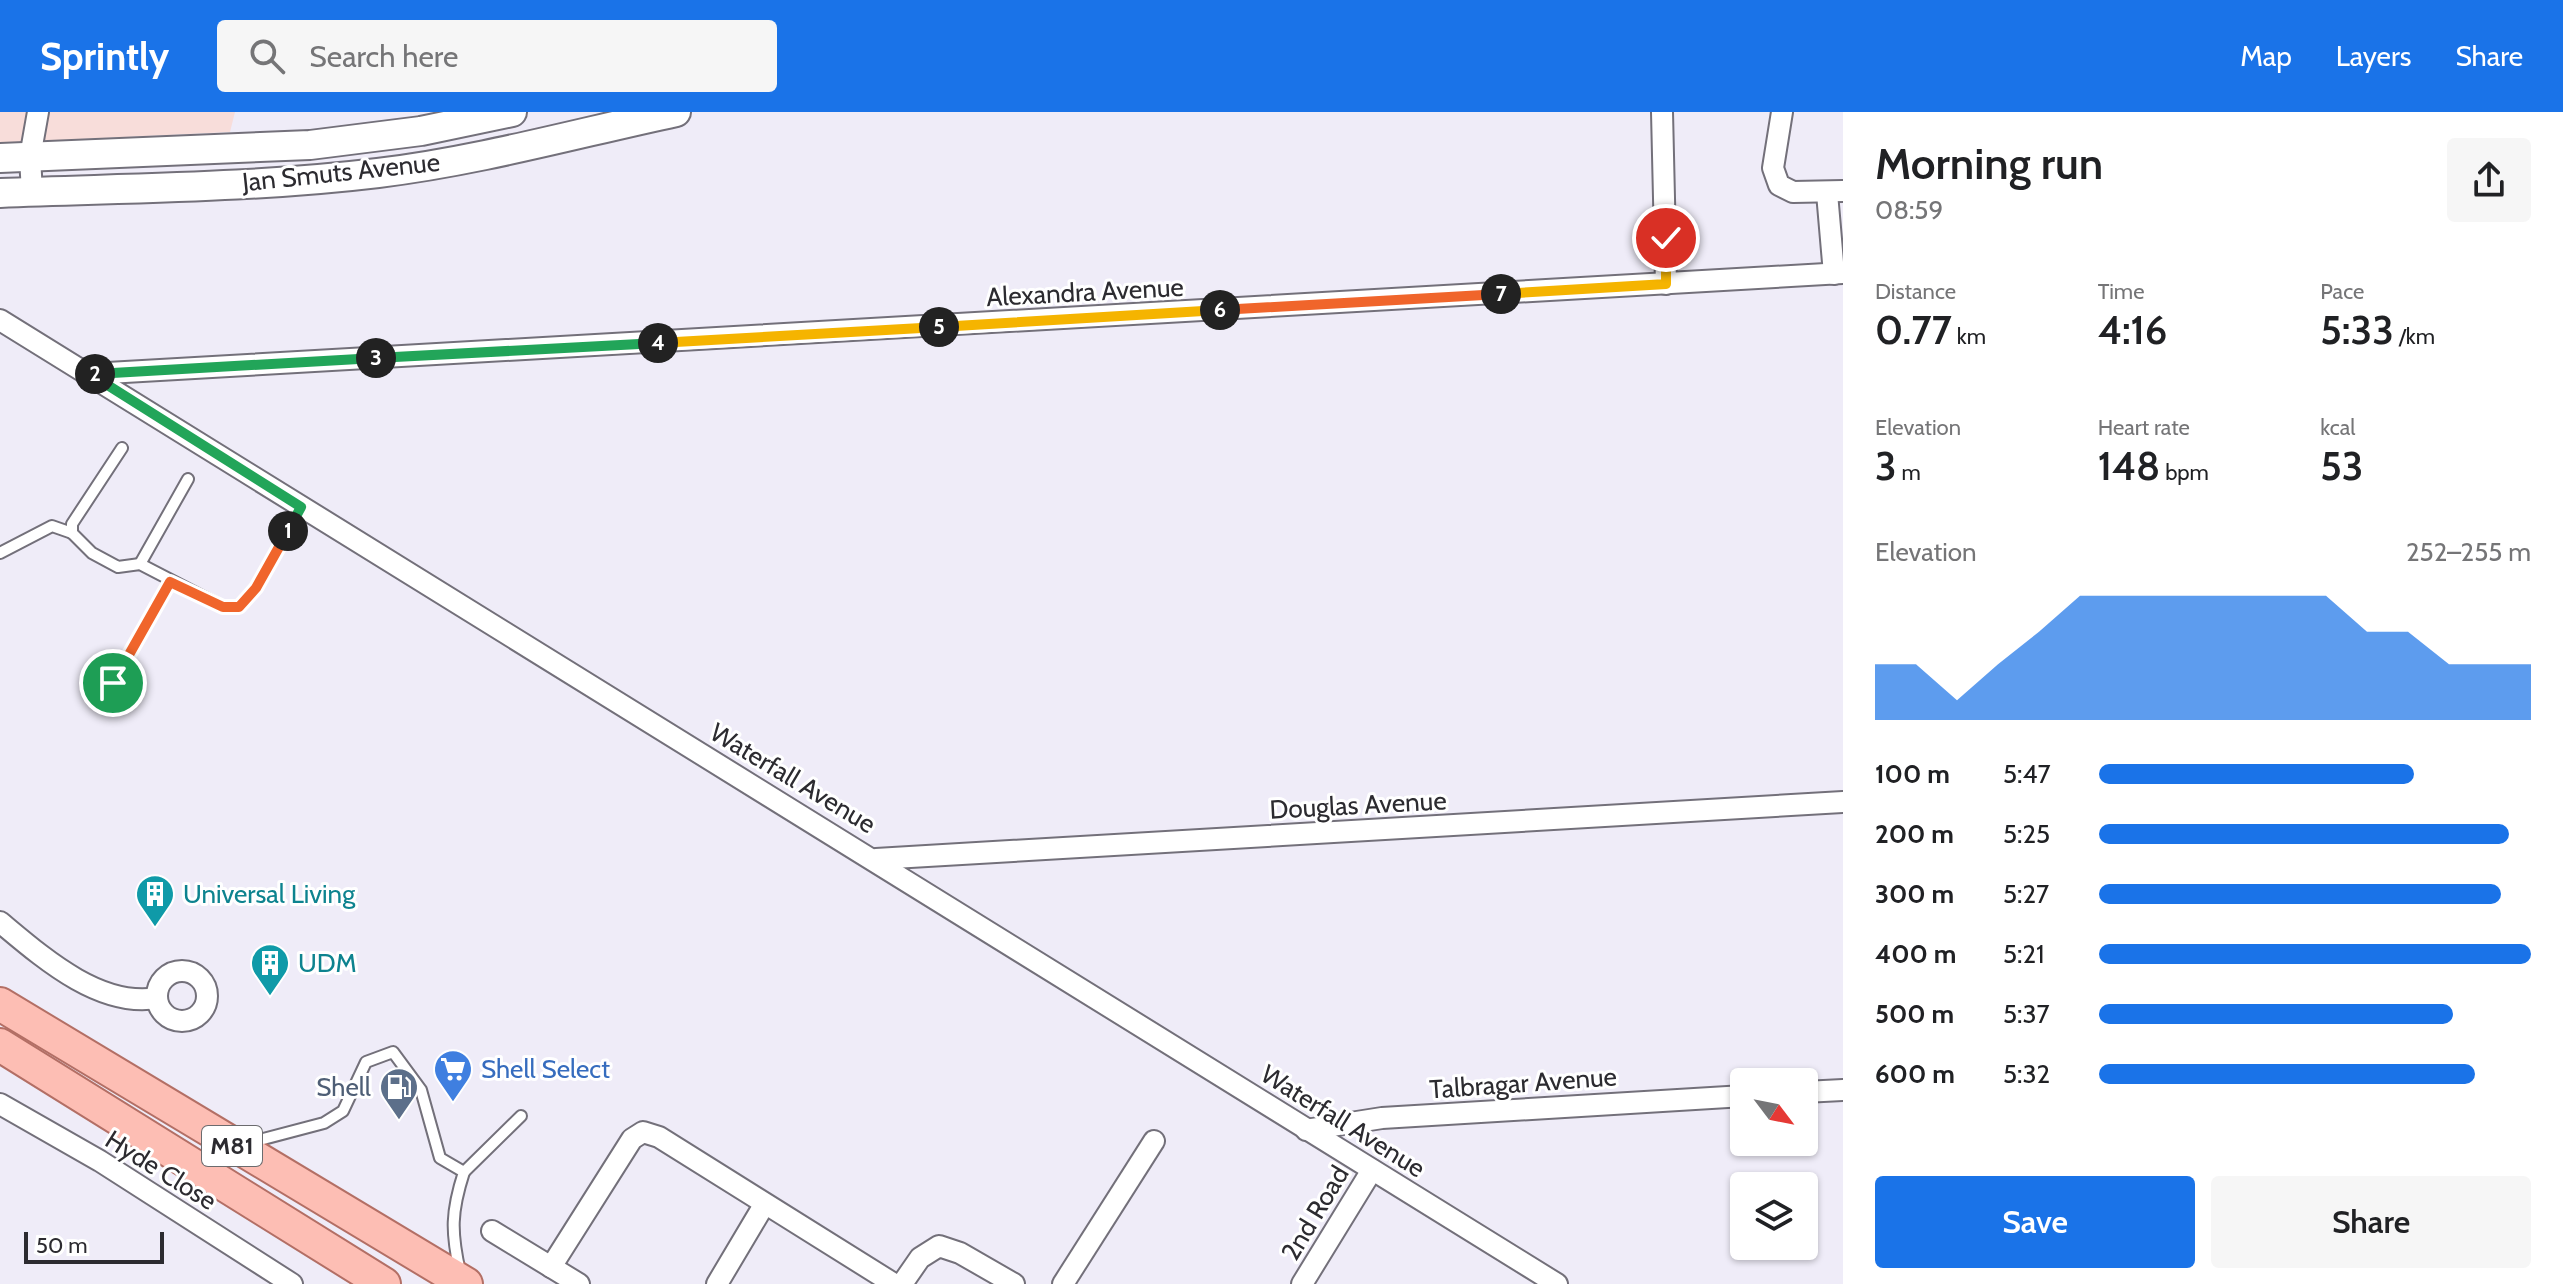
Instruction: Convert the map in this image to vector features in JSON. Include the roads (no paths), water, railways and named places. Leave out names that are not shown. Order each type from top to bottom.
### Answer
[{"type":"main road","name":"Jan Smuts Avenue","points":[[0,158],[310,145],[451,118],[512,112]]},
{"type":"main road","name":"Jan Smuts Avenue","points":[[0,193],[323,179],[463,159],[676,112]]},
{"type":"main road","name":"M81","points":[[0,1004],[464,1283]]},
{"type":"main road","name":"M81","points":[[0,1045],[201,1173],[384,1284]]},
{"type":"street","points":[[32,193],[30,157],[38,112]]},
{"type":"street","points":[[1662,112],[1666,284]]},
{"type":"street","points":[[1782,112],[1773,168],[1776,181],[1787,191],[1835,192],[1838,274]]},
{"type":"street","points":[[451,118],[463,159]]},
{"type":"street","name":"Alexandra Avenue","points":[[90,374],[1838,274]]},
{"type":"street","name":"Waterfall Avenue","points":[[0,320],[876,859],[1557,1284]]},
{"type":"street","name":"Douglas Avenue","points":[[876,859],[1843,802]]},
{"type":"street","points":[[0,922],[95,988],[128,1001],[157,998]]},
{"type":"street","points":[[1818,1091],[1843,1090]]},
{"type":"street","name":"Talbragar Avenue","points":[[1306,1130],[1382,1118],[1730,1097]]},
{"type":"street","name":"Hyde Close","points":[[0,1104],[100,1161],[292,1284]]},
{"type":"street","points":[[551,1267],[632,1139],[643,1132],[659,1137],[894,1284]]},
{"type":"street","points":[[1063,1284],[1154,1141]]},
{"type":"street","name":"2nd Road","points":[[1302,1284],[1372,1170]]},
{"type":"street","points":[[717,1284],[764,1205]]},
{"type":"street","points":[[492,1231],[579,1284]]},
{"type":"street","points":[[902,1284],[920,1258],[939,1246],[960,1253],[1014,1284]]},
{"type":"lane","points":[[72,533],[72,524],[122,448]]},
{"type":"lane","points":[[140,564],[188,479]]},
{"type":"lane","points":[[0,553],[52,526],[72,533],[92,553],[118,567],[140,564],[223,607],[239,607],[256,588],[301,507]]},
{"type":"lane","points":[[113,683],[170,582]]},
{"type":"lane","points":[[234,1147],[324,1123],[343,1111],[366,1062],[393,1052],[421,1090],[440,1158],[464,1172]]},
{"type":"lane","points":[[464,1283],[451,1233],[455,1202],[464,1172],[521,1116]]},
{"type":"place","name":"Universal Living","points":[[155,928]]},
{"type":"place","name":"UDM","points":[[270,997]]},
{"type":"place","name":"Shell Select","points":[[453,1103]]},
{"type":"place","name":"Shell","points":[[399,1121]]}]
